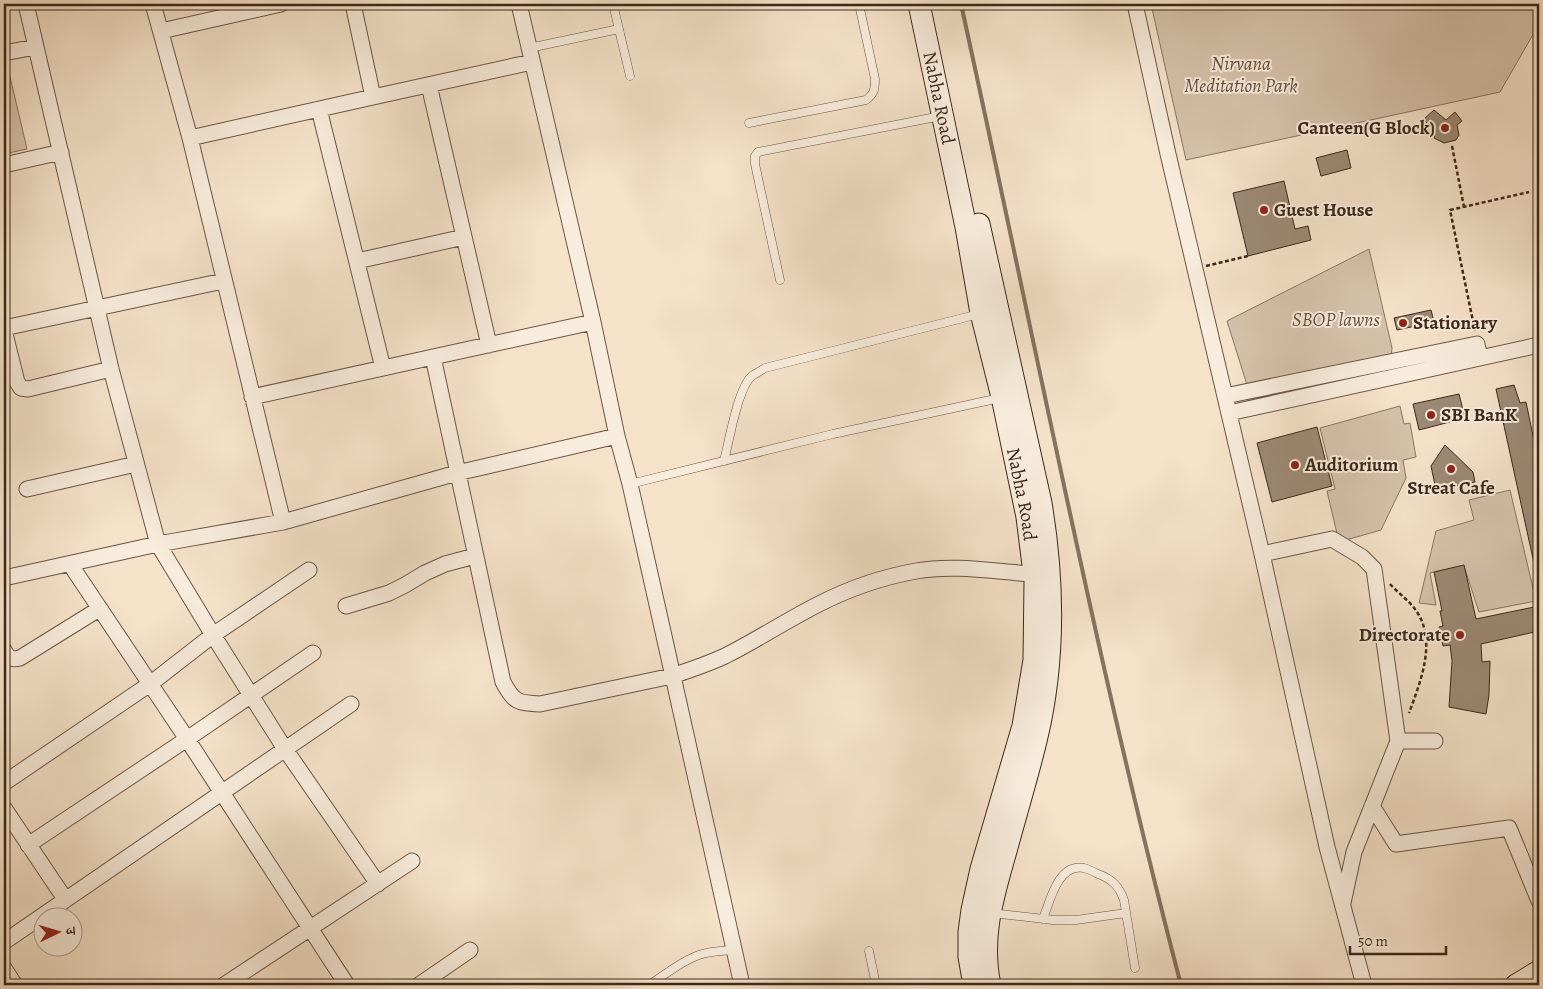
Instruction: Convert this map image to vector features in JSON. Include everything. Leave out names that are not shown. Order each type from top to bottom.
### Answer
[{"type":"main road","name":"Nabha Road","points":[[918,4],[966,227],[981,313],[1009,395],[1041,503],[1048,550],[1050,632],[1045,692],[1037,739],[981,911],[969,932],[969,957],[974,985]]},
{"type":"main road","name":"Nabha Road","points":[[933,4],[1009,395],[1034,574],[1034,660],[1023,726],[982,869],[981,911],[990,985]]},
{"type":"main road","points":[[1516,985],[1539,971]]},
{"type":"street","points":[[26,4],[111,369],[158,544],[285,749],[378,884]]},
{"type":"street","points":[[154,4],[190,138],[282,522]]},
{"type":"street","points":[[161,31],[281,4]]},
{"type":"street","points":[[352,4],[373,97]]},
{"type":"street","points":[[519,4],[617,436],[630,484],[742,985]]},
{"type":"street","points":[[1135,4],[1262,554],[1327,847],[1364,985]]},
{"type":"street","points":[[4,54],[35,47]]},
{"type":"street","points":[[190,138],[429,85],[531,55]]},
{"type":"street","points":[[429,85],[489,345]]},
{"type":"street","points":[[319,109],[383,368]]},
{"type":"street","points":[[4,164],[61,152]]},
{"type":"street","points":[[357,261],[464,236]]},
{"type":"street","points":[[111,369],[28,389],[21,388],[17,382],[4,329],[97,307],[223,281]]},
{"type":"street","points":[[252,397],[592,322]]},
{"type":"street","points":[[1225,396],[1479,351],[1539,345]]},
{"type":"street","points":[[1229,413],[1479,351]]},
{"type":"street","points":[[434,357],[457,473],[503,682],[511,696],[523,704],[540,704],[672,676],[725,656],[820,604],[849,590],[880,579],[918,571],[953,568],[1034,574]]},
{"type":"street","points":[[4,578],[158,544],[282,522],[457,473],[617,436]]},
{"type":"street","points":[[27,489],[136,464]]},
{"type":"street","points":[[1262,554],[1332,539],[1362,557],[1374,569],[1398,741],[1354,852],[1342,905]]},
{"type":"street","points":[[346,606],[389,593],[425,572],[445,564],[475,556]]},
{"type":"street","points":[[70,564],[222,792],[346,985]]},
{"type":"street","points":[[4,783],[150,684],[213,635],[309,570]]},
{"type":"street","points":[[4,650],[8,657],[13,660],[20,658],[100,609]]},
{"type":"street","points":[[28,845],[252,696],[313,653]]},
{"type":"street","points":[[4,942],[351,704]]},
{"type":"street","points":[[1398,741],[1435,741]]},
{"type":"street","points":[[1372,806],[1396,844],[1509,828],[1539,901]]},
{"type":"street","points":[[4,808],[65,899]]},
{"type":"street","points":[[1327,847],[1336,856],[1346,857],[1354,852]]},
{"type":"street","points":[[224,985],[412,861]]},
{"type":"street","points":[[419,985],[470,950]]},
{"type":"street","points":[[4,968],[15,985]]},
{"type":"lane","points":[[613,4],[630,76]]},
{"type":"lane","points":[[749,123],[866,100],[873,95],[875,79],[860,4]]},
{"type":"lane","points":[[531,55],[619,29]]},
{"type":"lane","points":[[780,280],[755,164],[755,156],[758,152],[941,116]]},
{"type":"lane","points":[[724,461],[744,387],[751,377],[758,372],[981,313]]},
{"type":"lane","points":[[630,484],[832,434],[1009,395]]},
{"type":"lane","points":[[1043,919],[1058,882],[1066,872],[1074,868],[1083,868],[1107,877],[1115,882],[1121,891],[1136,968]]},
{"type":"lane","points":[[981,911],[1043,919],[1076,920],[1126,912]]},
{"type":"lane","points":[[649,985],[699,955],[734,950]]},
{"type":"lane","points":[[869,951],[876,985]]},
{"type":"path","points":[[1452,146],[1464,207]]},
{"type":"path","points":[[1479,351],[1450,210],[1529,192]]},
{"type":"path","points":[[1195,268],[1248,256]]},
{"type":"path","points":[[1374,569],[1412,604],[1424,626],[1426,650],[1422,677],[1408,714]]},
{"type":"green space","name":"Nirvana Meditation Park","points":[[1151,4],[1539,4],[1539,24],[1500,92],[1186,160]]},
{"type":"green space","points":[[4,64],[7,64],[27,149],[4,154]]},
{"type":"green space","name":"SBOP lawns","points":[[1369,249],[1392,348],[1391,357],[1248,388],[1227,321]]},
{"type":"green space","points":[[1400,406],[1404,424],[1410,423],[1416,457],[1403,460],[1406,478],[1381,530],[1339,542],[1327,491],[1335,489],[1320,428]]},
{"type":"green space","points":[[1510,490],[1536,601],[1479,612],[1464,566],[1430,573],[1436,605],[1419,603],[1436,531],[1474,520],[1469,500]]},
{"type":"building","name":"Canteen(G Block)","points":[[1434,110],[1446,120],[1455,112],[1462,121],[1457,125],[1459,135],[1456,140],[1444,143],[1434,138],[1436,130],[1423,120]]},
{"type":"building","points":[[1347,150],[1351,168],[1321,176],[1316,158]]},
{"type":"building","name":"Guest House","points":[[1284,181],[1295,229],[1308,226],[1311,240],[1248,256],[1233,193]]},
{"type":"building","points":[[1431,310],[1434,322],[1397,330],[1394,318]]},
{"type":"building","points":[[1514,385],[1520,403],[1526,402],[1539,465],[1539,567],[1535,568],[1496,389]]},
{"type":"building","name":"SBI BanK","points":[[1459,394],[1465,418],[1419,430],[1413,404]]},
{"type":"building","name":"Auditorium","points":[[1317,427],[1332,486],[1272,502],[1257,443]]},
{"type":"building","name":"Streat Cafe","points":[[1445,445],[1473,472],[1475,482],[1436,490],[1431,466]]},
{"type":"building","name":"Directorate","points":[[1464,565],[1476,619],[1539,606],[1539,631],[1481,644],[1482,662],[1490,661],[1489,695],[1486,714],[1449,707],[1452,661],[1450,645],[1443,646],[1439,627],[1443,626],[1440,611],[1442,611],[1434,572]]},
{"type":"waterway","points":[[961,4],[1093,618],[1150,863],[1181,985]]},
{"type":"place","name":"Canteen(G Block)","points":[[1445,128]]},
{"type":"place","name":"Guest House","points":[[1264,210]]},
{"type":"place","name":"Stationary","points":[[1403,323]]},
{"type":"place","name":"SBI BanK","points":[[1431,415]]},
{"type":"place","name":"Auditorium","points":[[1295,465]]},
{"type":"place","name":"Streat Cafe","points":[[1451,469]]},
{"type":"place","name":"Directorate","points":[[1460,635]]}]
